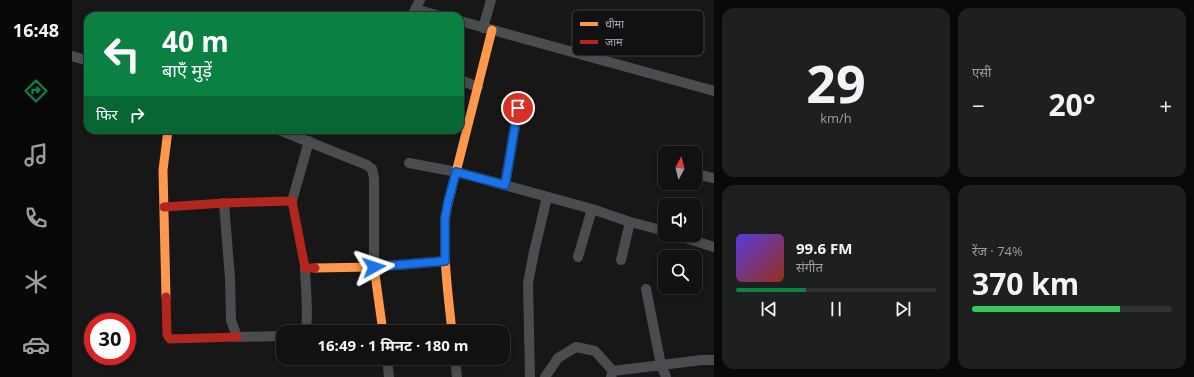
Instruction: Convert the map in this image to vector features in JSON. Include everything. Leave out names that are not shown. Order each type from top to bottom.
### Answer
[{"type":"street","points":[[451,325],[446,282],[445,218],[478,87],[491,0]]},
{"type":"street","points":[[416,8],[428,12]]},
{"type":"street","points":[[464,23],[572,52]]},
{"type":"street","points":[[72,56],[84,60]]},
{"type":"street","points":[[586,56],[714,91]]},
{"type":"street","points":[[464,82],[478,87]]},
{"type":"street","points":[[505,185],[518,108]]},
{"type":"street","points":[[168,134],[163,170],[167,335],[170,339],[276,336]]},
{"type":"street","points":[[290,134],[367,165],[372,170],[374,178],[374,267],[382,325]]},
{"type":"street","points":[[307,325],[308,317],[305,268],[292,201],[309,141]]},
{"type":"street","points":[[409,163],[456,172],[505,185],[592,209],[658,230]]},
{"type":"street","points":[[702,175],[714,178]]},
{"type":"street","points":[[530,377],[528,283],[547,197]]},
{"type":"street","points":[[164,207],[292,201]]},
{"type":"street","points":[[224,203],[232,320],[237,337]]},
{"type":"street","points":[[578,257],[592,209]]},
{"type":"street","points":[[621,260],[630,222]]},
{"type":"street","points":[[698,242],[714,247]]},
{"type":"street","points":[[305,268],[374,267],[445,261]]},
{"type":"street","points":[[646,289],[661,365],[666,377]]},
{"type":"street","points":[[545,377],[558,358],[576,347],[594,352],[612,374],[661,365],[714,360]]},
{"type":"street","points":[[388,365],[389,377]]},
{"type":"street","points":[[456,365],[457,377]]},
{"type":"traffic: slow","points":[[451,325],[445,257],[446,212],[492,30]]},
{"type":"traffic: slow","points":[[166,297],[163,170],[168,134]]},
{"type":"traffic: slow","points":[[315,268],[374,267],[382,325]]},
{"type":"traffic: jam","points":[[164,207],[292,201],[305,268],[315,268]]},
{"type":"traffic: jam","points":[[166,297],[167,335],[170,339],[237,337]]},
{"type":"route","points":[[374,267],[445,261],[445,218],[456,172],[505,185],[518,108]]}]
